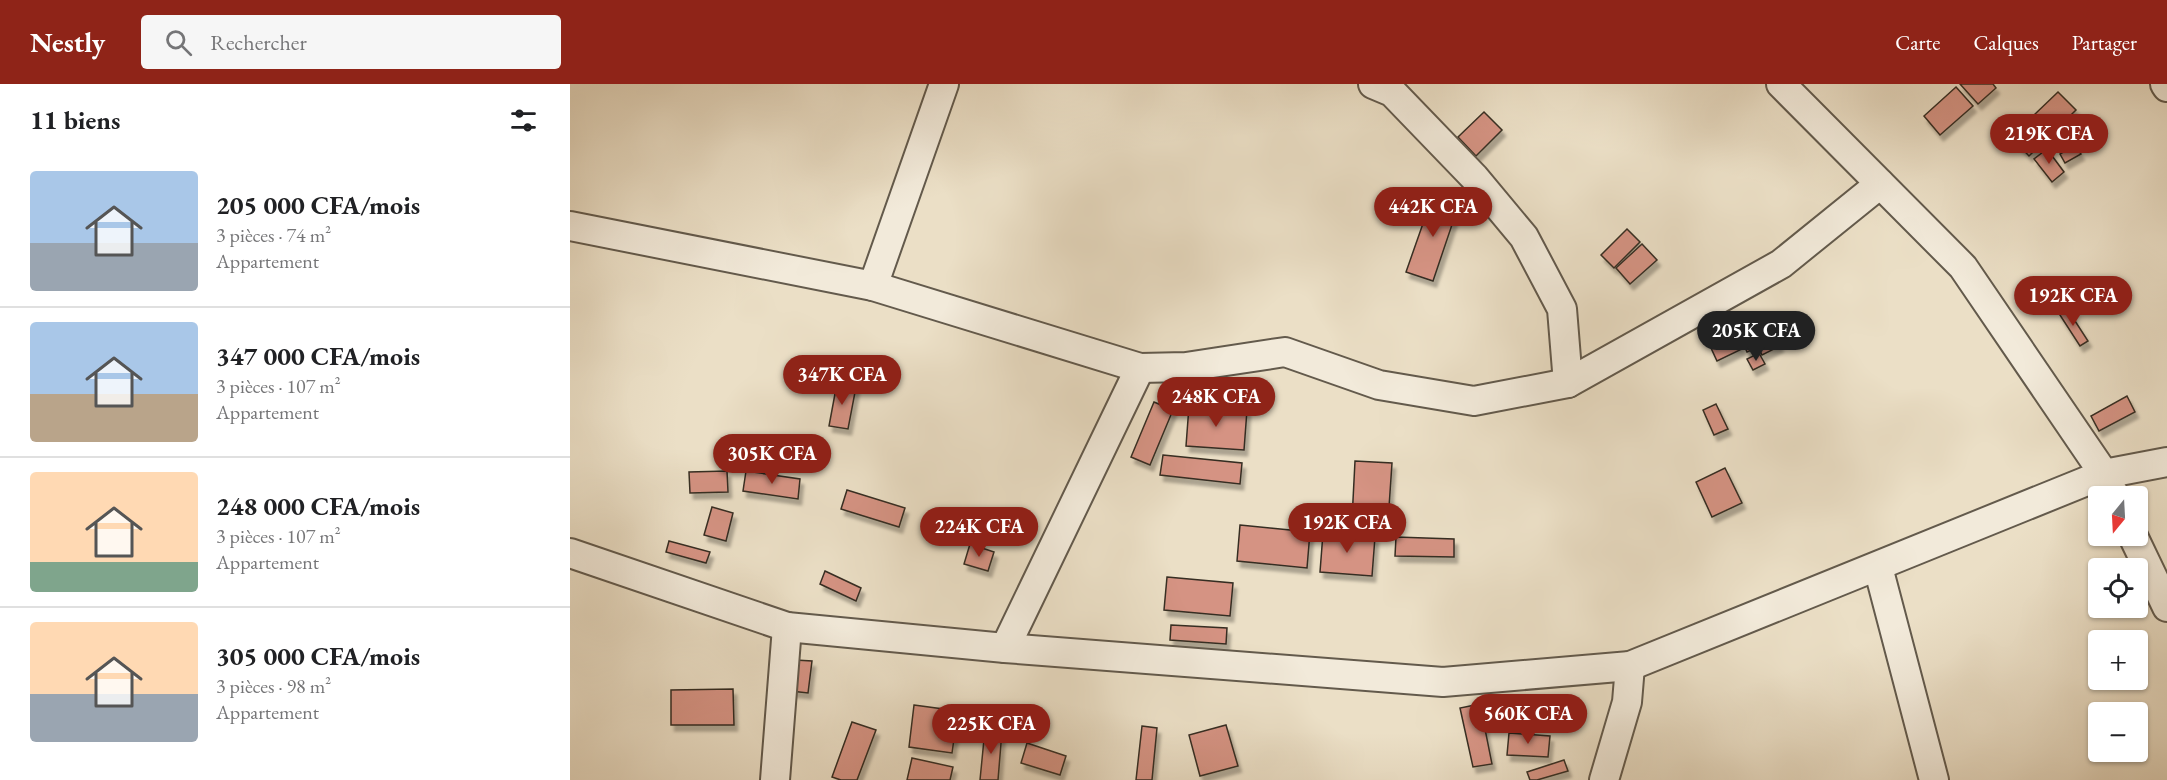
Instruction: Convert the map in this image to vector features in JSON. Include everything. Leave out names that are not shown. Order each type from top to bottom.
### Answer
[{"type":"street","points":[[873,286],[944,84]]},
{"type":"street","points":[[1373,84],[1392,92],[1474,177],[1524,237],[1562,309],[1568,383]]},
{"type":"street","points":[[1781,84],[1963,267],[2109,485]]},
{"type":"street","points":[[570,226],[873,286],[1140,368],[1186,367],[1285,352],[1378,386],[1474,401],[1568,383],[1781,264],[1880,184]]},
{"type":"street","points":[[1005,648],[1140,368]]},
{"type":"street","points":[[570,553],[787,627],[1005,648],[1443,682],[1630,666],[1878,567],[2109,485],[2167,462]]},
{"type":"street","points":[[2138,546],[2167,607]]},
{"type":"street","points":[[1878,567],[1934,780]]},
{"type":"street","points":[[775,780],[787,627]]},
{"type":"street","points":[[1604,780],[1627,702],[1630,666]]},
{"type":"building","points":[[1960,84],[1993,84],[1996,88],[1978,104]]},
{"type":"building","points":[[1956,87],[1973,106],[1940,135],[1924,116]]},
{"type":"building","points":[[2058,92],[2076,110],[2029,156],[2011,137]]},
{"type":"building","points":[[1484,112],[1502,130],[1476,156],[1458,137]]},
{"type":"building","points":[[2075,145],[2081,154],[2065,163],[2060,154]]},
{"type":"building","points":[[2047,149],[2064,172],[2052,182],[2034,159]]},
{"type":"building","points":[[1433,195],[1459,204],[1433,281],[1406,272]]},
{"type":"building","points":[[1627,229],[1640,242],[1614,268],[1601,255]]},
{"type":"building","points":[[1642,244],[1657,260],[1630,284],[1616,268]]},
{"type":"building","points":[[2104,277],[2112,289],[2090,303],[2082,292]]},
{"type":"building","points":[[2066,307],[2088,341],[2080,346],[2058,312]]},
{"type":"building","points":[[1767,320],[1780,346],[1762,355],[1749,328]]},
{"type":"building","points":[[1748,330],[1756,348],[1747,352],[1739,334]]},
{"type":"building","points":[[1736,336],[1742,349],[1717,361],[1711,348]]},
{"type":"building","points":[[1759,353],[1765,364],[1753,370],[1747,359]]},
{"type":"building","points":[[837,383],[856,387],[848,429],[829,426]]},
{"type":"building","points":[[2127,396],[2135,412],[2099,431],[2091,416]]},
{"type":"building","points":[[1154,402],[1173,410],[1150,465],[1131,457]]},
{"type":"building","points":[[1716,404],[1728,429],[1714,435],[1703,410]]},
{"type":"building","points":[[1189,406],[1247,410],[1244,450],[1186,446]]},
{"type":"building","points":[[1163,455],[1242,463],[1240,484],[1160,475]]},
{"type":"building","points":[[1355,461],[1392,463],[1388,522],[1352,520]]},
{"type":"building","points":[[1725,468],[1742,503],[1712,517],[1696,482]]},
{"type":"building","points":[[727,471],[728,492],[690,493],[689,472]]},
{"type":"building","points":[[746,471],[800,479],[798,499],[743,491]]},
{"type":"building","points":[[847,490],[905,508],[899,527],[841,509]]},
{"type":"building","points":[[712,507],[733,513],[726,541],[704,535]]},
{"type":"building","points":[[1240,525],[1310,532],[1307,568],[1237,561]]},
{"type":"building","points":[[1323,533],[1375,537],[1372,576],[1320,572]]},
{"type":"building","points":[[1396,537],[1454,539],[1454,557],[1395,556]]},
{"type":"building","points":[[669,541],[710,552],[706,563],[666,552]]},
{"type":"building","points":[[970,544],[994,552],[988,571],[964,564]]},
{"type":"building","points":[[825,571],[861,588],[856,601],[820,584]]},
{"type":"building","points":[[1167,577],[1233,583],[1230,616],[1164,610]]},
{"type":"building","points":[[1171,625],[1227,628],[1226,644],[1170,640]]},
{"type":"building","points":[[795,660],[812,661],[808,693],[791,691]]},
{"type":"building","points":[[733,689],[734,725],[671,725],[671,690]]},
{"type":"building","points":[[1480,704],[1492,764],[1473,767],[1460,708]]},
{"type":"building","points":[[914,705],[958,711],[952,753],[909,747]]},
{"type":"building","points":[[852,722],[876,730],[857,780],[841,780],[832,777]]},
{"type":"building","points":[[1226,725],[1238,766],[1200,776],[1189,735]]},
{"type":"building","points":[[1142,726],[1157,728],[1152,780],[1136,780]]},
{"type":"building","points":[[985,729],[1002,731],[998,780],[980,780]]},
{"type":"building","points":[[1509,733],[1550,736],[1548,757],[1507,755]]},
{"type":"building","points":[[1027,743],[1066,756],[1060,775],[1021,763]]},
{"type":"building","points":[[912,758],[953,767],[950,780],[907,780]]},
{"type":"building","points":[[1564,760],[1568,771],[1530,780],[1527,772]]}]
